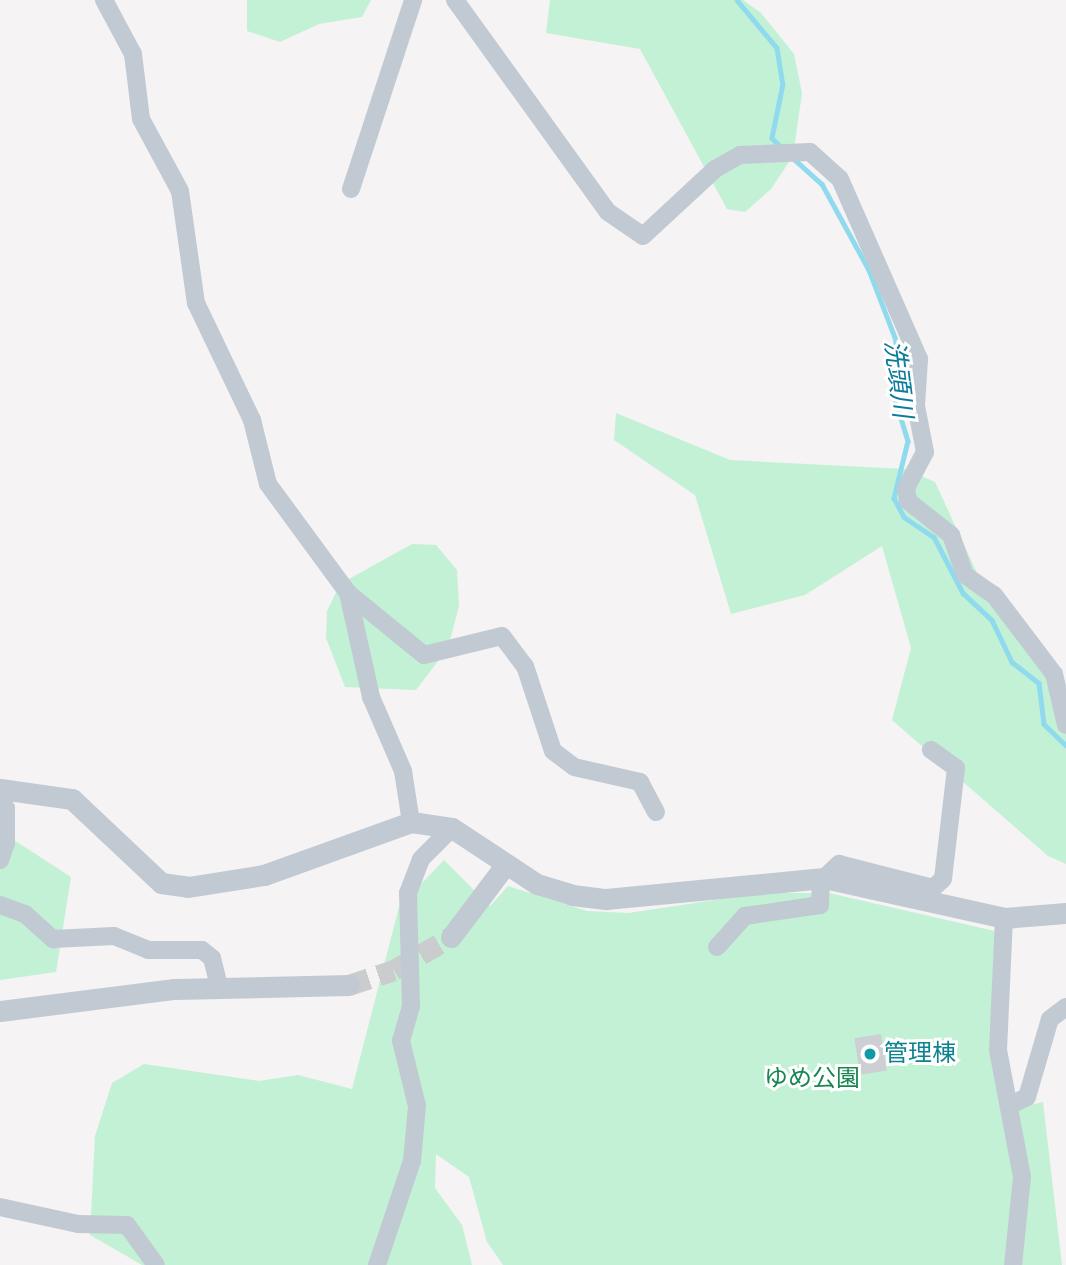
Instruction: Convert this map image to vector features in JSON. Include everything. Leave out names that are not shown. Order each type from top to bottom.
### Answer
[{"type":"street","points":[[104,0],[133,54],[141,119],[180,191],[196,303],[252,420],[268,484],[348,593],[424,655],[502,636],[525,666],[553,751],[574,767],[640,782],[656,812]]},
{"type":"street","points":[[351,189],[414,0]]},
{"type":"street","points":[[455,0],[608,212],[643,236],[715,169],[740,155],[810,152],[840,179],[919,359],[916,406],[925,452],[906,488],[908,501],[951,535],[965,575],[994,595],[1054,674],[1066,725]]},
{"type":"street","points":[[348,593],[370,698],[403,771],[411,822]]},
{"type":"street","points":[[716,947],[745,916],[820,905],[822,878],[839,864],[933,888],[943,879],[956,768],[931,750]]},
{"type":"street","points":[[0,789],[72,799],[161,883],[188,887],[264,875],[411,822],[452,828],[537,884],[606,899],[822,878],[1004,918],[1061,915]]},
{"type":"street","points":[[0,807],[6,808],[6,844],[0,860]]},
{"type":"street","points":[[377,1265],[412,1161],[417,1106],[401,1041],[411,1007],[408,893],[421,859],[452,828]]},
{"type":"street","points":[[451,937],[506,864]]},
{"type":"street","points":[[0,905],[25,914],[52,939],[114,936],[148,950],[202,950],[212,958],[219,987]]},
{"type":"street","points":[[1004,918],[998,1050],[1021,1177],[1013,1265]]},
{"type":"street","points":[[0,1011],[71,998],[219,987],[349,985]]},
{"type":"street","points":[[1009,1106],[1027,1097],[1050,1019],[1066,1007]]},
{"type":"street","points":[[0,1207],[78,1224],[127,1225],[156,1265]]},
{"type":"green space","points":[[247,0],[371,0],[362,17],[319,24],[280,42],[247,31]]},
{"type":"green space","points":[[550,0],[743,0],[761,13],[794,54],[802,93],[793,156],[771,189],[745,212],[727,209],[640,49],[546,33]]},
{"type":"green space","points":[[616,413],[730,460],[905,469],[935,482],[989,599],[1066,693],[1066,864],[1048,856],[892,720],[911,648],[882,546],[805,595],[731,614],[695,495],[614,440]]},
{"type":"green space","points":[[412,544],[436,545],[457,570],[459,606],[448,648],[416,690],[345,687],[326,638],[327,611],[340,584]]},
{"type":"green space","points":[[0,831],[71,877],[56,972],[0,980]]},
{"type":"green space","name":"ゆめ公園","points":[[444,860],[490,906],[508,886],[587,911],[628,913],[762,893],[829,893],[1012,935],[1006,1050],[1018,1108],[1043,1102],[1062,1265],[503,1265],[487,1242],[469,1177],[436,1154],[435,1188],[462,1225],[472,1265],[142,1265],[90,1235],[95,1136],[112,1083],[144,1064],[259,1081],[298,1075],[352,1089],[399,907]]},
{"type":"building","name":"管理棟","points":[[881,1034],[887,1071],[860,1075],[854,1038]]},
{"type":"waterway","name":"洗頭川","points":[[737,0],[777,48],[783,84],[772,138],[782,148]]},
{"type":"waterway","name":"洗頭川","points":[[794,159],[822,184],[869,270],[896,340],[896,402],[908,441],[894,498],[904,517],[934,537],[963,593],[992,620],[1012,662],[1039,683],[1044,724],[1066,745]]},
{"type":"tunnel","points":[[349,985],[394,970],[451,937]]},
{"type":"place","name":"管理棟","points":[[870,1054]]}]
